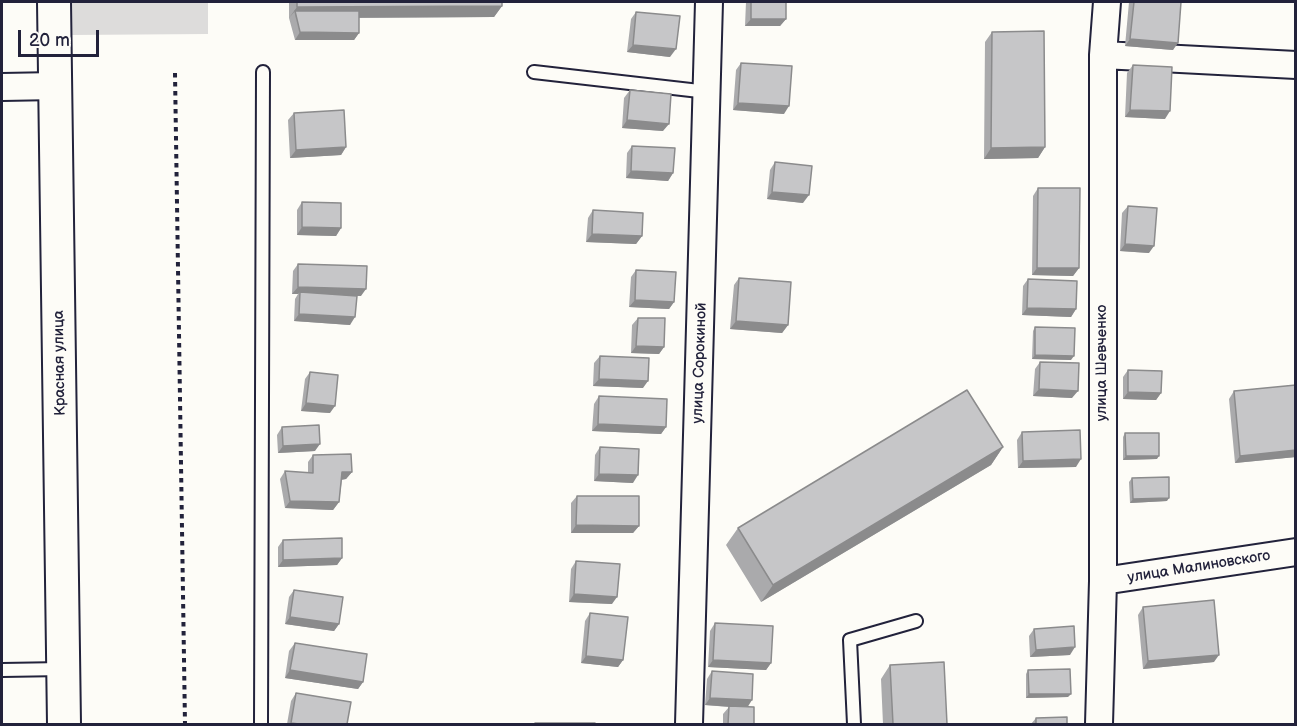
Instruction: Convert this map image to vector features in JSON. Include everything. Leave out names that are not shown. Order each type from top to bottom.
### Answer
[{"type":"street","name":"Красная улица","points":[[54,2],[64,724]]},
{"type":"street","name":"улица Сорокиной","points":[[689,724],[710,2]]},
{"type":"street","name":"улица Шевченко","points":[[1099,724],[1103,581],[1103,55],[1107,2]]},
{"type":"street","points":[[1103,55],[1296,65]]},
{"type":"street","points":[[2,87],[56,86]]},
{"type":"street","name":"улица Малиновского","points":[[1103,581],[1296,552]]},
{"type":"lane","points":[[261,724],[263,72]]},
{"type":"lane","points":[[534,72],[708,92]]},
{"type":"lane","points":[[854,724],[850,640],[916,621]]},
{"type":"lane","points":[[2,670],[64,669]]},
{"type":"path","points":[[175,73],[185,724]]},
{"type":"shaded area","points":[[71,2],[208,2],[208,34],[71,35]]},
{"type":"building","points":[[297,2],[502,2],[502,6],[297,7]]},
{"type":"building","points":[[751,2],[786,2],[786,19],[751,19]]},
{"type":"building","points":[[1134,2],[1181,2],[1178,43],[1130,39]]},
{"type":"building","points":[[295,11],[359,11],[359,33],[300,32]]},
{"type":"building","points":[[636,12],[680,16],[676,49],[633,45]]},
{"type":"building","points":[[1044,31],[1045,147],[991,148],[992,32]]},
{"type":"building","points":[[741,63],[792,66],[789,106],[738,103]]},
{"type":"building","points":[[1133,65],[1172,67],[1170,111],[1130,110]]},
{"type":"building","points":[[630,90],[671,94],[669,124],[627,120]]},
{"type":"building","points":[[344,110],[346,147],[296,150],[294,113]]},
{"type":"building","points":[[632,146],[675,148],[673,173],[631,171]]},
{"type":"building","points":[[775,162],[812,166],[809,195],[772,192]]},
{"type":"building","points":[[1038,188],[1080,188],[1079,268],[1037,268]]},
{"type":"building","points":[[302,202],[341,203],[341,228],[302,227]]},
{"type":"building","points":[[1128,206],[1157,208],[1154,246],[1125,244]]},
{"type":"building","points":[[593,210],[643,213],[642,236],[592,234]]},
{"type":"building","points":[[298,264],[367,266],[366,289],[298,287]]},
{"type":"building","points":[[636,270],[676,272],[674,302],[635,300]]},
{"type":"building","points":[[739,278],[791,282],[788,325],[736,321]]},
{"type":"building","points":[[1028,279],[1077,281],[1076,309],[1027,308]]},
{"type":"building","points":[[300,292],[357,296],[355,317],[299,314]]},
{"type":"building","points":[[638,318],[665,318],[664,347],[636,346]]},
{"type":"building","points":[[1035,327],[1075,328],[1074,356],[1035,355]]},
{"type":"building","points":[[600,356],[649,358],[648,381],[599,379]]},
{"type":"building","points":[[1040,362],[1079,363],[1078,391],[1039,389]]},
{"type":"building","points":[[1128,370],[1162,371],[1161,393],[1128,392]]},
{"type":"building","points":[[310,372],[338,375],[335,406],[306,403]]},
{"type":"building","points":[[1296,385],[1296,450],[1240,456],[1234,391]]},
{"type":"building","points":[[967,390],[1003,447],[773,585],[738,528]]},
{"type":"building","points":[[599,396],[667,399],[666,427],[598,424]]},
{"type":"building","points":[[319,425],[320,444],[283,446],[282,427]]},
{"type":"building","points":[[1080,430],[1081,459],[1023,461],[1022,432]]},
{"type":"building","points":[[1125,433],[1159,433],[1159,456],[1126,456]]},
{"type":"building","points":[[600,447],[639,449],[638,475],[599,474]]},
{"type":"building","points":[[351,454],[352,472],[342,472],[339,502],[290,501],[285,471],[313,473],[313,455]]},
{"type":"building","points":[[1169,477],[1169,498],[1133,499],[1132,478]]},
{"type":"building","points":[[577,496],[639,496],[639,526],[576,525]]},
{"type":"building","points":[[342,538],[342,558],[283,560],[283,540]]},
{"type":"building","points":[[576,561],[620,564],[617,597],[574,594]]},
{"type":"building","points":[[294,590],[343,597],[339,624],[290,617]]},
{"type":"building","points":[[1214,600],[1219,655],[1148,661],[1143,607]]},
{"type":"building","points":[[590,613],[628,617],[623,660],[586,656]]},
{"type":"building","points":[[715,623],[773,626],[771,663],[713,660]]},
{"type":"building","points":[[1074,626],[1075,647],[1036,650],[1034,629]]},
{"type":"building","points":[[295,643],[367,654],[363,682],[290,670]]},
{"type":"building","points":[[944,662],[947,724],[893,724],[890,665]]},
{"type":"building","points":[[1070,669],[1071,694],[1029,694],[1028,670]]},
{"type":"building","points":[[712,671],[753,674],[752,700],[710,698]]},
{"type":"building","points":[[296,693],[351,702],[347,724],[291,723]]},
{"type":"building","points":[[729,706],[754,707],[754,724],[728,724]]},
{"type":"building","points":[[1067,717],[1067,724],[1036,724],[1036,718]]},
{"type":"building","points":[[595,723],[595,724],[535,724]]}]
